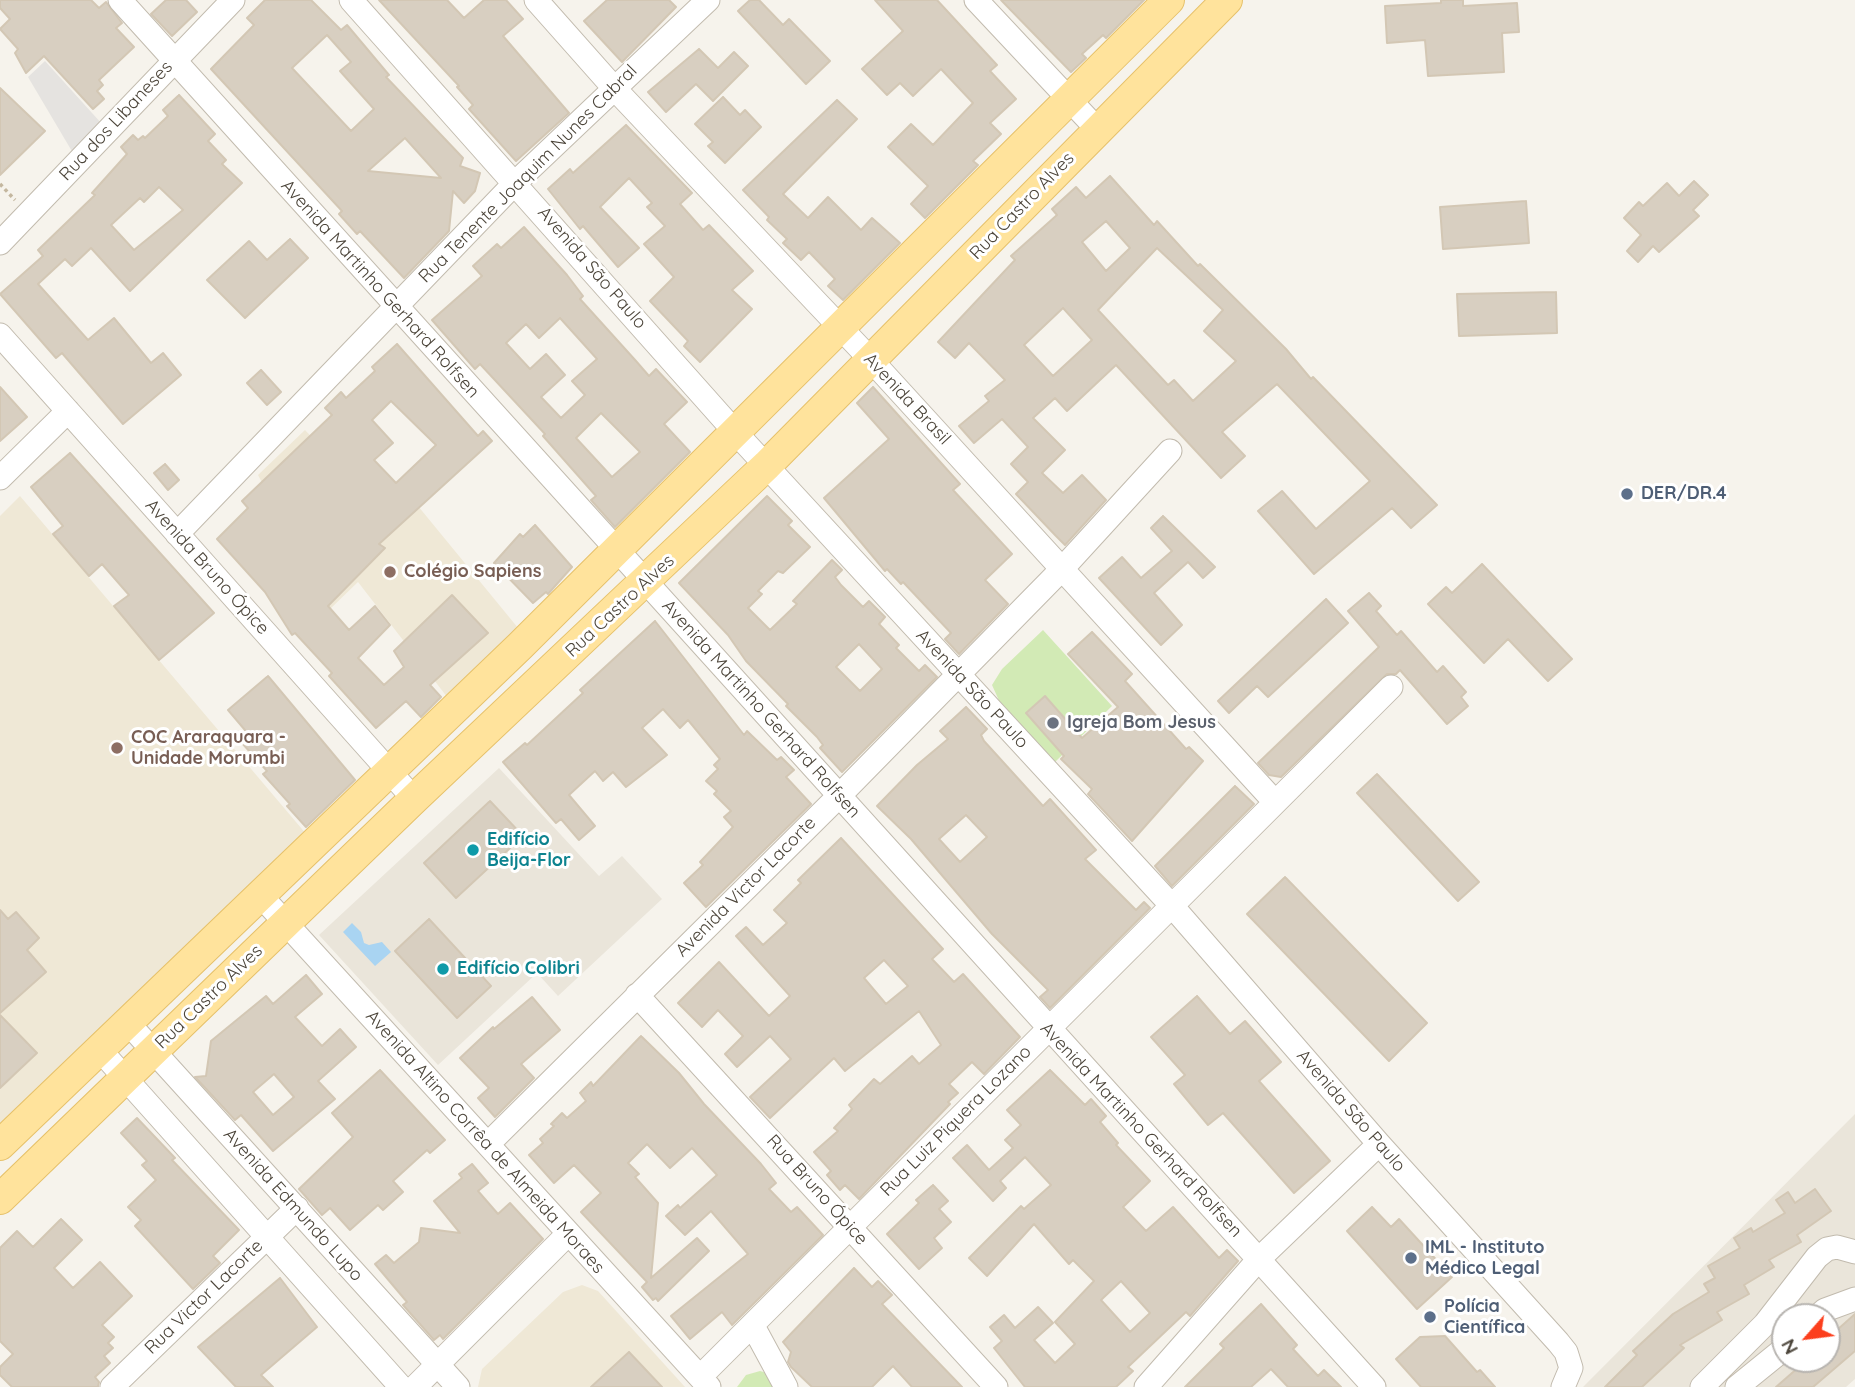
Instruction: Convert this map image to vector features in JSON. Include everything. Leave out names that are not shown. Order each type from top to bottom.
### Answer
[{"type":"main road","name":"Rua Castro Alves","points":[[0,1145],[616,552],[1067,98],[1169,0]]},
{"type":"main road","name":"Rua Castro Alves","points":[[0,1199],[414,799],[767,465],[1227,0]]},
{"type":"street","name":"Avenida Martinho Gerhard Rolfsen","points":[[120,0],[616,552],[840,795],[1048,1029],[1374,1387]]},
{"type":"street","name":"Rua dos Libaneses","points":[[0,243],[173,59],[233,0]]},
{"type":"street","name":"Avenida São Paulo","points":[[351,0],[516,182],[736,433],[1173,907],[1379,1144],[1559,1342],[1566,1352],[1571,1368],[1563,1387]]},
{"type":"street","name":"Avenida Brasil","points":[[536,0],[614,88],[872,361],[1274,801]]},
{"type":"street","name":"Rua Tenente Joaquim Nunes Cabral","points":[[177,534],[516,182],[708,0]]},
{"type":"street","points":[[976,0],[1097,129]]},
{"type":"street","name":"Avenida Bruno Ópice","points":[[0,335],[414,799]]},
{"type":"street","points":[[0,478],[68,411]]},
{"type":"street","points":[[1062,569],[1170,451]]},
{"type":"street","name":"Avenida Victor Lacorte","points":[[488,1144],[840,795],[1062,569]]},
{"type":"street","name":"Rua Luiz Piquera Lozano","points":[[705,1382],[753,1326],[850,1227],[1391,687]]},
{"type":"street","name":"Avenida Altino Corrêa de Almeida Moraes","points":[[261,896],[705,1382]]},
{"type":"street","name":"Rua Bruno Ópice","points":[[636,995],[996,1387]]},
{"type":"street","name":"Avenida Edmundo Lupo","points":[[128,1023],[458,1387]]},
{"type":"street","points":[[100,1050],[127,1077],[401,1387]]},
{"type":"street","points":[[1146,1387],[1259,1259],[1379,1144]]},
{"type":"street","name":"Rua Victor Lacorte","points":[[112,1387],[296,1208]]},
{"type":"street","points":[[415,1387],[568,1234]]},
{"type":"street","points":[[1702,1387],[1765,1324],[1817,1257],[1827,1249],[1838,1247],[1855,1252]]},
{"type":"street","points":[[753,1326],[786,1387]]},
{"type":"street","points":[[1737,1387],[1771,1359]]},
{"type":"shaded area","points":[[45,61],[102,124],[73,153],[28,77]]},
{"type":"shaded area","name":"Colégio Sapiens","points":[[305,430],[353,481],[374,460],[418,506],[523,634],[451,702],[358,582],[329,610],[258,475]]},
{"type":"shaded area","name":"COC Araraquara - Unidade Morumbi","points":[[20,496],[307,835],[0,1134],[0,516]]},
{"type":"shaded area","points":[[499,768],[599,876],[622,856],[662,899],[558,996],[537,973],[438,1065],[319,935]]},
{"type":"shaded area","points":[[1855,1114],[1855,1379],[1846,1387],[1583,1387]]},
{"type":"shaded area","points":[[582,1285],[598,1291],[685,1387],[478,1387],[482,1369],[563,1292]]},
{"type":"green space","points":[[1043,630],[1112,706],[1054,763],[1001,705],[992,685],[1002,669]]},
{"type":"green space","points":[[760,1371],[767,1373],[774,1387],[737,1387],[746,1375]]},
{"type":"water","points":[[352,923],[361,932],[364,943],[369,945],[382,942],[391,952],[375,966],[343,932]]},
{"type":"building","points":[[0,0],[91,0],[99,8],[106,2],[122,23],[116,28],[134,47],[99,80],[103,85],[97,91],[104,99],[93,109],[44,56],[26,73],[15,53],[18,49],[0,29],[10,19],[0,8]]},
{"type":"building","points":[[166,0],[186,0],[197,12],[172,36],[151,14]]},
{"type":"building","points":[[265,0],[311,0],[341,30],[347,25],[389,75],[386,77],[463,158],[460,166],[480,173],[475,191],[464,203],[453,191],[449,231],[404,278],[360,231],[357,234],[339,214],[342,211],[211,69],[254,25],[247,18]],"holes":[[[327,35],[351,62],[340,71],[374,109],[351,131],[292,68]],[[405,138],[441,178],[368,171]]]},
{"type":"building","points":[[379,0],[447,0],[464,18],[484,0],[506,0],[523,19],[503,36],[569,113],[516,161],[469,109],[473,105],[457,87],[459,86]]},
{"type":"building","points":[[607,0],[669,0],[676,7],[622,62],[584,21]]},
{"type":"building","points":[[750,0],[759,0],[783,25],[789,19],[830,61],[806,84],[738,11]]},
{"type":"building","points":[[875,0],[937,0],[997,65],[990,71],[1016,99],[990,123],[1001,134],[973,161],[978,165],[925,218],[911,204],[928,186],[888,147],[911,124],[933,145],[973,103],[941,69],[913,96],[900,83],[887,95],[862,69],[903,31]]},
{"type":"building","points":[[1001,0],[1144,0],[1106,38],[1103,35],[1082,54],[1086,58],[1071,72]]},
{"type":"building","points":[[1441,0],[1463,0],[1463,6],[1517,3],[1519,32],[1502,33],[1504,72],[1428,76],[1425,40],[1387,43],[1385,6],[1441,3]]},
{"type":"building","points":[[699,49],[718,68],[734,52],[748,66],[713,101],[696,84],[666,112],[648,92]]},
{"type":"building","points":[[0,88],[45,131],[0,175]]},
{"type":"building","points":[[179,95],[215,134],[208,141],[226,160],[222,164],[242,183],[130,291],[91,248],[72,266],[65,259],[38,284],[88,340],[114,318],[151,363],[163,353],[181,375],[123,424],[62,353],[56,358],[0,294],[43,256],[38,250],[95,195],[92,193],[127,154],[121,147],[133,135],[138,140],[143,136],[145,138],[168,116],[163,110]],"holes":[[[159,187],[183,210],[134,250],[111,225],[140,198],[144,202]]]},
{"type":"building","points":[[723,97],[740,115],[745,110],[761,127],[725,163],[708,146],[713,142],[695,124]]},
{"type":"building","points":[[837,100],[857,119],[783,194],[808,218],[828,197],[861,230],[872,218],[900,243],[843,300],[828,286],[835,279],[809,252],[801,260],[783,243],[787,239],[767,220],[769,217],[743,190]]},
{"type":"building","points":[[626,125],[692,193],[680,204],[703,230],[709,225],[753,271],[732,290],[752,309],[700,362],[684,346],[688,341],[650,301],[674,277],[644,244],[665,226],[647,207],[652,203],[629,178],[600,207],[639,248],[618,267],[583,226],[580,229],[548,189],[570,169],[573,173]]},
{"type":"building","points":[[1110,176],[1154,225],[1157,221],[1198,266],[1200,264],[1286,349],[1311,379],[1313,377],[1437,505],[1411,528],[1392,508],[1314,574],[1258,511],[1282,491],[1316,529],[1370,481],[1277,384],[1222,432],[1245,456],[1221,478],[1116,365],[1067,411],[1055,398],[1033,418],[1065,450],[1042,473],[1063,493],[1082,475],[1106,500],[1065,545],[1016,494],[1028,482],[1011,464],[1028,447],[1002,419],[974,443],[959,426],[989,401],[985,396],[1005,380],[969,343],[955,358],[938,342],[1015,260],[1011,256],[1057,215],[1052,209],[1076,187],[1086,198]],"holes":[[[1106,221],[1130,248],[1106,271],[1082,242]],[[1157,248],[1223,310],[1204,331],[1236,361],[1193,401],[1174,380],[1168,385],[1098,310]],[[1063,308],[1092,340],[1053,376],[1024,345]]]},
{"type":"building","points":[[1694,181],[1708,195],[1693,210],[1699,216],[1659,252],[1653,246],[1638,262],[1627,251],[1641,235],[1624,218],[1639,202],[1643,206],[1667,183],[1679,196]]},
{"type":"building","points":[[1526,201],[1529,243],[1443,249],[1440,207]]},
{"type":"building","points":[[524,227],[567,275],[583,296],[580,299],[649,376],[656,369],[687,402],[664,424],[690,452],[615,527],[591,500],[596,496],[543,436],[545,434],[480,364],[475,369],[432,320],[482,276],[473,266],[497,244],[501,248]],"holes":[[[560,318],[597,359],[572,381],[585,395],[561,418],[541,397],[565,375],[546,354],[530,369],[506,343],[526,324],[539,338]],[[601,413],[640,452],[612,477],[576,438]]]},
{"type":"building","points":[[290,239],[308,258],[245,318],[207,280],[249,241],[267,260]]},
{"type":"building","points":[[1556,292],[1557,333],[1459,336],[1457,294]]},
{"type":"building","points":[[397,344],[478,436],[483,431],[492,441],[379,544],[385,548],[328,606],[349,630],[375,606],[390,625],[358,658],[384,685],[404,667],[394,651],[452,595],[488,633],[430,685],[441,697],[421,717],[406,701],[376,728],[329,676],[332,673],[295,633],[292,635],[265,592],[217,539],[248,508],[242,501],[332,415],[325,408],[341,392],[346,398],[375,371],[372,367]],"holes":[[[391,401],[436,445],[396,483],[374,460],[393,443],[372,420]]]},
{"type":"building","points":[[261,370],[281,392],[267,405],[247,383]]},
{"type":"building","points":[[0,387],[27,417],[0,441]]},
{"type":"building","points":[[873,387],[960,484],[953,490],[1012,554],[985,580],[1008,604],[959,654],[945,639],[951,633],[903,582],[901,584],[887,569],[885,571],[824,498],[889,439],[857,403]]},
{"type":"building","points":[[70,453],[214,613],[159,660],[114,606],[129,595],[102,564],[89,576],[53,534],[63,526],[31,487]]},
{"type":"building","points":[[165,464],[179,480],[168,490],[154,473]]},
{"type":"building","points":[[767,496],[792,521],[788,525],[810,547],[783,573],[778,571],[758,591],[762,594],[748,608],[770,630],[797,604],[793,601],[832,560],[842,570],[835,577],[841,585],[863,607],[869,601],[885,617],[879,624],[899,645],[896,648],[919,671],[925,665],[937,677],[842,772],[820,748],[823,745],[817,737],[786,706],[788,704],[746,661],[728,635],[679,583]],"holes":[[[859,644],[882,669],[860,691],[836,667]]]},
{"type":"building","points":[[1163,516],[1215,567],[1203,578],[1188,562],[1154,593],[1182,625],[1161,645],[1099,578],[1122,557],[1141,578],[1172,551],[1151,528]]},
{"type":"building","points":[[535,525],[572,567],[548,594],[546,592],[533,603],[494,563],[520,534],[523,537]]},
{"type":"building","points":[[1482,564],[1572,659],[1548,681],[1508,639],[1484,663],[1428,604],[1446,587],[1452,593]]},
{"type":"building","points":[[1369,593],[1381,606],[1376,611],[1397,635],[1401,631],[1437,672],[1443,666],[1466,692],[1461,697],[1468,706],[1447,724],[1400,670],[1396,674],[1387,674],[1281,777],[1269,775],[1258,763],[1379,647],[1348,611]]},
{"type":"building","points":[[1326,599],[1348,623],[1268,697],[1257,686],[1229,713],[1218,701]]},
{"type":"building","points":[[655,621],[744,735],[747,731],[777,760],[781,757],[794,770],[786,777],[811,804],[706,907],[684,883],[703,865],[700,862],[733,827],[724,817],[731,811],[714,794],[717,791],[706,781],[718,769],[714,765],[720,759],[688,720],[680,728],[663,709],[642,728],[667,755],[626,787],[613,772],[603,781],[595,771],[569,795],[595,826],[579,840],[561,819],[556,823],[503,762],[525,743],[527,745],[583,693],[580,690]]},
{"type":"building","points":[[1092,632],[1132,674],[1125,681],[1186,749],[1189,747],[1203,761],[1132,841],[1088,794],[1092,789],[1061,759],[1064,756],[1026,713],[1045,696],[1082,738],[1118,707],[1068,654]]},
{"type":"building","points":[[268,676],[355,780],[306,827],[263,774],[267,771],[242,743],[250,736],[228,710]]},
{"type":"building","points":[[966,707],[987,729],[981,735],[984,741],[1043,806],[1050,799],[1096,850],[1085,859],[1136,910],[1144,902],[1150,908],[1050,1008],[1040,997],[1048,990],[992,934],[911,839],[877,806],[917,765],[948,739],[940,731]],"holes":[[[966,815],[987,837],[960,862],[939,839]]]},
{"type":"building","points":[[1377,774],[1479,882],[1458,901],[1357,793]]},
{"type":"building","points":[[1235,786],[1254,804],[1172,886],[1155,866]]},
{"type":"building","name":"Edifício Beija-Flor","points":[[490,801],[523,836],[456,898],[424,863]]},
{"type":"building","points":[[841,838],[943,949],[932,959],[954,982],[963,974],[1020,1037],[984,1074],[972,1062],[949,1084],[958,1093],[948,1102],[950,1104],[859,1199],[845,1185],[840,1190],[827,1175],[831,1171],[814,1152],[838,1131],[834,1128],[852,1109],[849,1105],[874,1079],[880,1084],[912,1056],[919,1064],[941,1045],[919,1011],[845,1071],[834,1058],[770,1118],[750,1097],[791,1059],[770,1036],[737,1067],[725,1054],[743,1036],[718,1010],[702,1027],[678,1003],[719,962],[769,1016],[790,996],[736,936],[746,927],[763,945],[787,923],[774,910],[801,883],[798,880]],"holes":[[[884,960],[908,986],[886,1004],[864,978]]]},
{"type":"building","points":[[1285,877],[1427,1023],[1389,1061],[1247,914]]},
{"type":"building","points":[[0,910],[8,919],[16,912],[39,938],[27,950],[46,972],[0,1013]]},
{"type":"building","name":"Edifício Colibri","points":[[429,919],[491,986],[457,1018],[395,951]]},
{"type":"building","points":[[306,975],[322,994],[295,1017],[322,1046],[340,1029],[356,1047],[318,1081],[335,1099],[273,1151],[241,1115],[235,1120],[195,1077],[206,1076],[211,1041],[266,996],[273,1004]],"holes":[[[274,1074],[294,1097],[273,1115],[253,1092]]]},
{"type":"building","points":[[1197,996],[1230,1034],[1245,1021],[1281,1062],[1259,1081],[1330,1161],[1294,1193],[1223,1113],[1208,1125],[1174,1084],[1185,1075],[1151,1037]]},
{"type":"building","points":[[532,997],[560,1030],[521,1064],[534,1078],[495,1117],[478,1098],[489,1088],[460,1058],[493,1027],[494,1029]]},
{"type":"building","points":[[0,1015],[37,1053],[0,1088]]},
{"type":"building","points":[[641,1036],[679,1073],[704,1104],[761,1164],[776,1183],[769,1189],[791,1212],[797,1207],[823,1235],[732,1325],[722,1312],[690,1339],[671,1316],[748,1254],[711,1211],[685,1235],[666,1216],[678,1205],[680,1208],[717,1175],[692,1148],[670,1168],[647,1144],[628,1163],[639,1174],[635,1177],[658,1203],[651,1278],[697,1238],[709,1251],[658,1301],[656,1298],[653,1300],[642,1287],[647,1282],[581,1212],[601,1193],[574,1165],[554,1183],[529,1155],[543,1143],[540,1139],[554,1126],[551,1124],[562,1113],[567,1118],[586,1101],[580,1093],[591,1082],[593,1086]]},
{"type":"building","points":[[380,1070],[445,1140],[430,1153],[427,1150],[393,1181],[403,1192],[383,1210],[378,1205],[350,1230],[330,1208],[322,1215],[299,1189],[353,1137],[332,1113]]},
{"type":"building","points":[[1050,1070],[1085,1105],[1091,1099],[1106,1116],[1100,1122],[1118,1143],[1116,1145],[1150,1181],[1123,1207],[1146,1231],[1173,1207],[1219,1258],[1227,1250],[1238,1261],[1190,1316],[1186,1312],[1128,1367],[1133,1371],[1116,1387],[1025,1387],[994,1348],[1002,1341],[990,1327],[1004,1315],[1015,1328],[1038,1307],[1053,1323],[1034,1340],[1055,1363],[1075,1344],[1055,1322],[1094,1281],[1073,1260],[1069,1264],[1034,1224],[987,1276],[969,1258],[1021,1206],[1024,1209],[1051,1185],[1025,1157],[1000,1181],[1006,1188],[993,1201],[953,1158],[967,1145],[989,1170],[1013,1148],[1005,1140],[1021,1125],[1007,1110]],"holes":[[[1121,1281],[1150,1313],[1130,1332],[1101,1300]]]},
{"type":"building","points":[[137,1118],[175,1158],[172,1160],[239,1230],[213,1256],[220,1263],[193,1289],[135,1226],[141,1220],[128,1207],[156,1180],[142,1165],[147,1161],[121,1133]]},
{"type":"building","points":[[472,1164],[488,1183],[478,1191],[498,1214],[510,1203],[543,1239],[443,1339],[440,1335],[434,1340],[403,1305],[407,1302],[375,1264],[386,1255],[394,1263],[419,1242],[421,1228],[460,1233],[434,1201],[462,1178],[459,1174]]},
{"type":"building","points":[[933,1185],[948,1201],[939,1209],[951,1222],[934,1238],[942,1248],[919,1269],[887,1234],[919,1203],[916,1200]]},
{"type":"building","points":[[1815,1189],[1831,1211],[1797,1235],[1801,1242],[1769,1260],[1774,1267],[1744,1285],[1749,1294],[1717,1312],[1722,1320],[1680,1345],[1684,1348],[1642,1387],[1605,1387],[1637,1355],[1633,1351],[1673,1314],[1709,1292],[1704,1284],[1715,1278],[1708,1266],[1740,1248],[1734,1238],[1751,1228],[1753,1232],[1785,1213],[1776,1200],[1788,1192],[1795,1203]]},
{"type":"building","name":"IML - Instituto Médico Legal","points":[[1372,1207],[1391,1227],[1399,1219],[1452,1277],[1417,1309],[1347,1231]]},
{"type":"building","points":[[61,1219],[82,1240],[54,1268],[73,1288],[100,1262],[132,1296],[102,1325],[114,1337],[108,1343],[113,1348],[104,1356],[110,1363],[95,1377],[99,1382],[98,1387],[12,1387],[0,1375],[0,1367],[13,1354],[0,1341],[0,1248],[17,1231],[33,1247]]},
{"type":"building","points":[[854,1268],[872,1287],[878,1281],[892,1295],[882,1304],[962,1387],[912,1387],[893,1366],[872,1387],[812,1387],[791,1367],[788,1362],[791,1352],[783,1342]]},
{"type":"building","points":[[280,1278],[317,1327],[261,1375],[273,1387],[236,1387],[198,1347]]},
{"type":"building","points":[[1261,1304],[1297,1345],[1293,1349],[1318,1376],[1324,1370],[1341,1387],[1288,1387],[1271,1369],[1251,1387],[1185,1387],[1224,1348],[1220,1344]]},
{"type":"building","points":[[1855,1314],[1855,1351],[1841,1363],[1841,1326]]},
{"type":"building","points":[[1445,1336],[1477,1372],[1480,1370],[1495,1387],[1421,1387],[1396,1359],[1420,1337]]},
{"type":"building","points":[[629,1352],[662,1387],[591,1387]]},
{"type":"building","points":[[1792,1373],[1829,1373],[1813,1387],[1776,1387]]},
{"type":"place","name":"DER/DR.4","points":[[1627,494]]},
{"type":"place","name":"Colégio Sapiens","points":[[390,572]]},
{"type":"place","name":"Igreja Bom Jesus","points":[[1053,723]]},
{"type":"place","name":"COC Araraquara - Unidade Morumbi","points":[[117,748]]},
{"type":"place","name":"Edifício Beija-Flor","points":[[473,850]]},
{"type":"place","name":"Edifício Colibri","points":[[443,969]]},
{"type":"place","name":"IML - Instituto Médico Legal","points":[[1411,1258]]},
{"type":"place","name":"Polícia Científica","points":[[1430,1317]]}]
